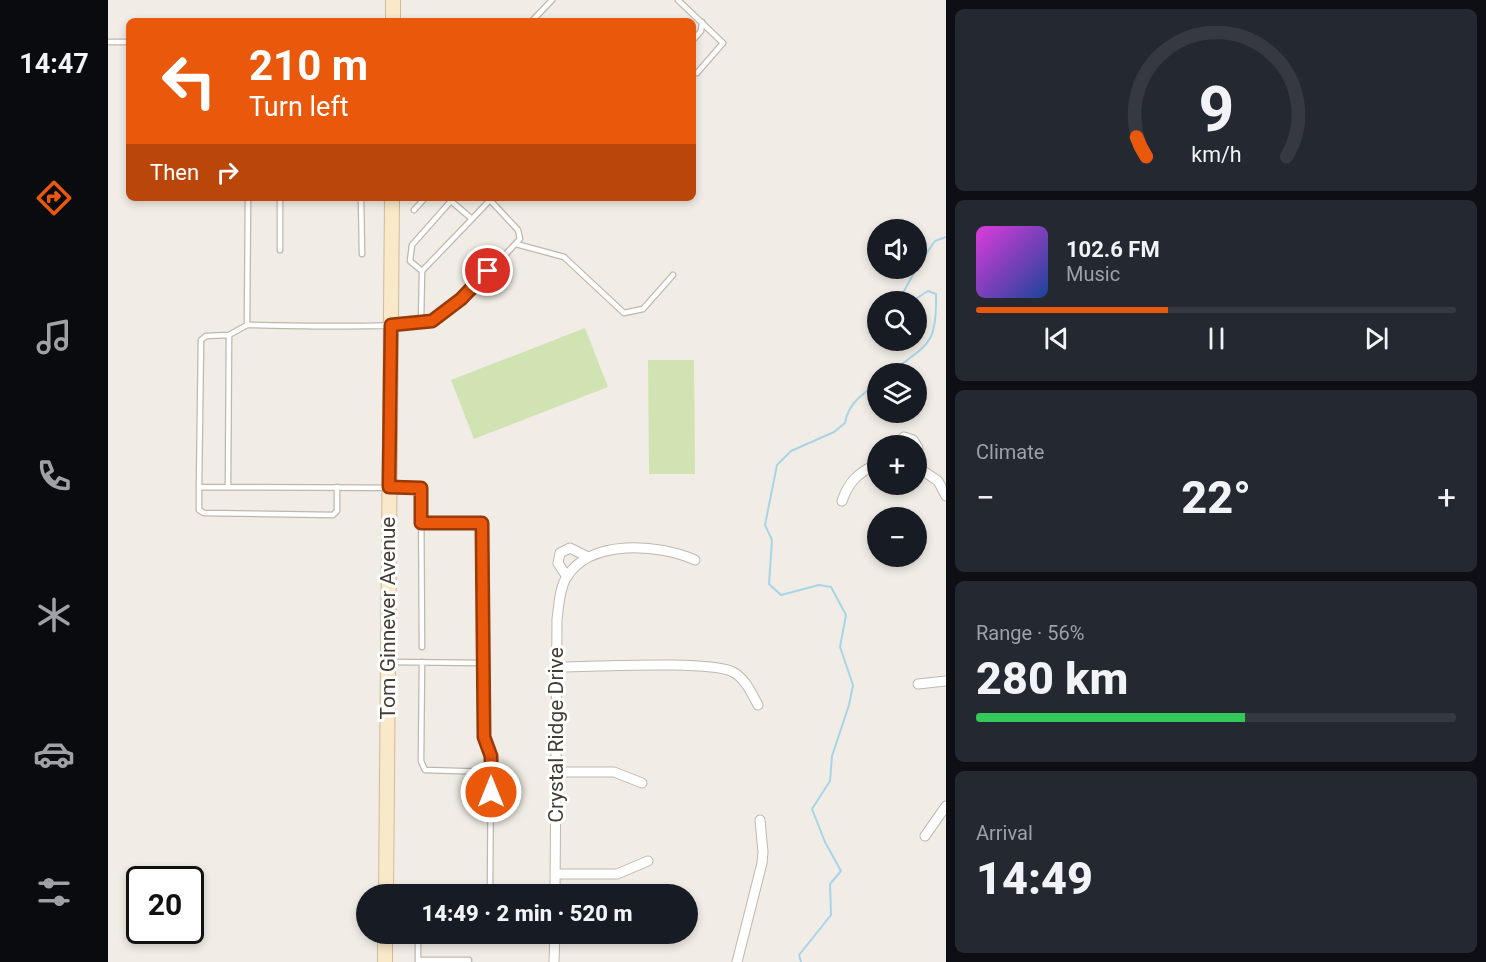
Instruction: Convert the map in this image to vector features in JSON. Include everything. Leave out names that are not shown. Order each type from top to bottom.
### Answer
[{"type":"main road","points":[[393,0],[393,18]]},
{"type":"main road","name":"Tom Ginnever Avenue","points":[[386,884],[392,201]]},
{"type":"main road","points":[[385,944],[385,962]]},
{"type":"street","points":[[842,501],[848,484],[859,472],[867,468]]},
{"type":"street","points":[[927,473],[938,481],[946,496]]},
{"type":"street","name":"Crystal Ridge Drive","points":[[555,884],[557,619],[561,589],[567,577],[558,563],[560,553],[570,548],[588,557],[605,551],[646,550],[677,552],[695,560]]},
{"type":"street","points":[[567,577],[588,557]]},
{"type":"street","points":[[557,667],[688,667],[732,671],[742,678],[758,705]]},
{"type":"street","points":[[918,684],[946,681]]},
{"type":"street","points":[[556,772],[614,772],[642,783]]},
{"type":"street","points":[[925,836],[946,806]]},
{"type":"street","points":[[737,962],[764,852],[760,820]]},
{"type":"street","points":[[555,874],[617,874],[648,861]]},
{"type":"street","points":[[554,962],[555,944]]},
{"type":"lane","points":[[535,18],[552,0]]},
{"type":"lane","points":[[678,0],[723,43],[696,71]]},
{"type":"lane","points":[[696,37],[701,31],[702,22]]},
{"type":"lane","points":[[108,42],[126,42]]},
{"type":"lane","points":[[247,325],[248,201]]},
{"type":"lane","points":[[280,201],[280,250]]},
{"type":"lane","points":[[362,201],[362,254]]},
{"type":"lane","points":[[414,210],[422,201]]},
{"type":"lane","points":[[422,272],[410,261],[412,244],[448,201]]},
{"type":"lane","points":[[452,201],[472,219]]},
{"type":"lane","points":[[421,322],[422,272],[487,201]]},
{"type":"lane","points":[[337,487],[337,511],[333,515],[204,513],[198,510],[201,340],[206,336],[229,335],[247,325],[391,325],[432,321],[461,299],[520,239],[518,230],[491,201]]},
{"type":"lane","points":[[516,244],[564,257],[624,313],[643,309],[673,275]]},
{"type":"lane","points":[[228,487],[229,335]]},
{"type":"lane","points":[[199,487],[421,488],[422,647]]},
{"type":"lane","points":[[421,523],[482,523],[484,737],[491,756],[490,884]]},
{"type":"lane","points":[[388,662],[483,663]]},
{"type":"lane","points":[[422,662],[421,761],[425,770],[491,772]]},
{"type":"lane","points":[[418,944],[418,961],[469,960]]},
{"type":"green space","points":[[585,328],[608,387],[474,439],[451,380]]},
{"type":"green space","points":[[648,360],[694,360],[695,474],[649,474]]},
{"type":"waterway","points":[[927,252],[935,241],[946,237]]},
{"type":"waterway","points":[[904,291],[911,279]]},
{"type":"waterway","points":[[927,292],[936,294],[936,311],[935,324],[927,342]]},
{"type":"waterway","points":[[903,363],[918,351]]},
{"type":"waterway","points":[[801,962],[799,955],[831,915],[830,884],[841,871],[825,842],[812,809],[830,781],[832,756],[849,705],[853,685],[840,647],[846,615],[831,587],[819,585],[781,595],[769,584],[772,540],[765,525],[777,465],[791,451],[834,432],[845,423],[849,410],[867,391]]},
{"type":"route","points":[[488,271],[461,299],[432,321],[391,325],[389,487],[421,488],[421,523],[482,523],[484,737],[491,756],[491,792]]}]
